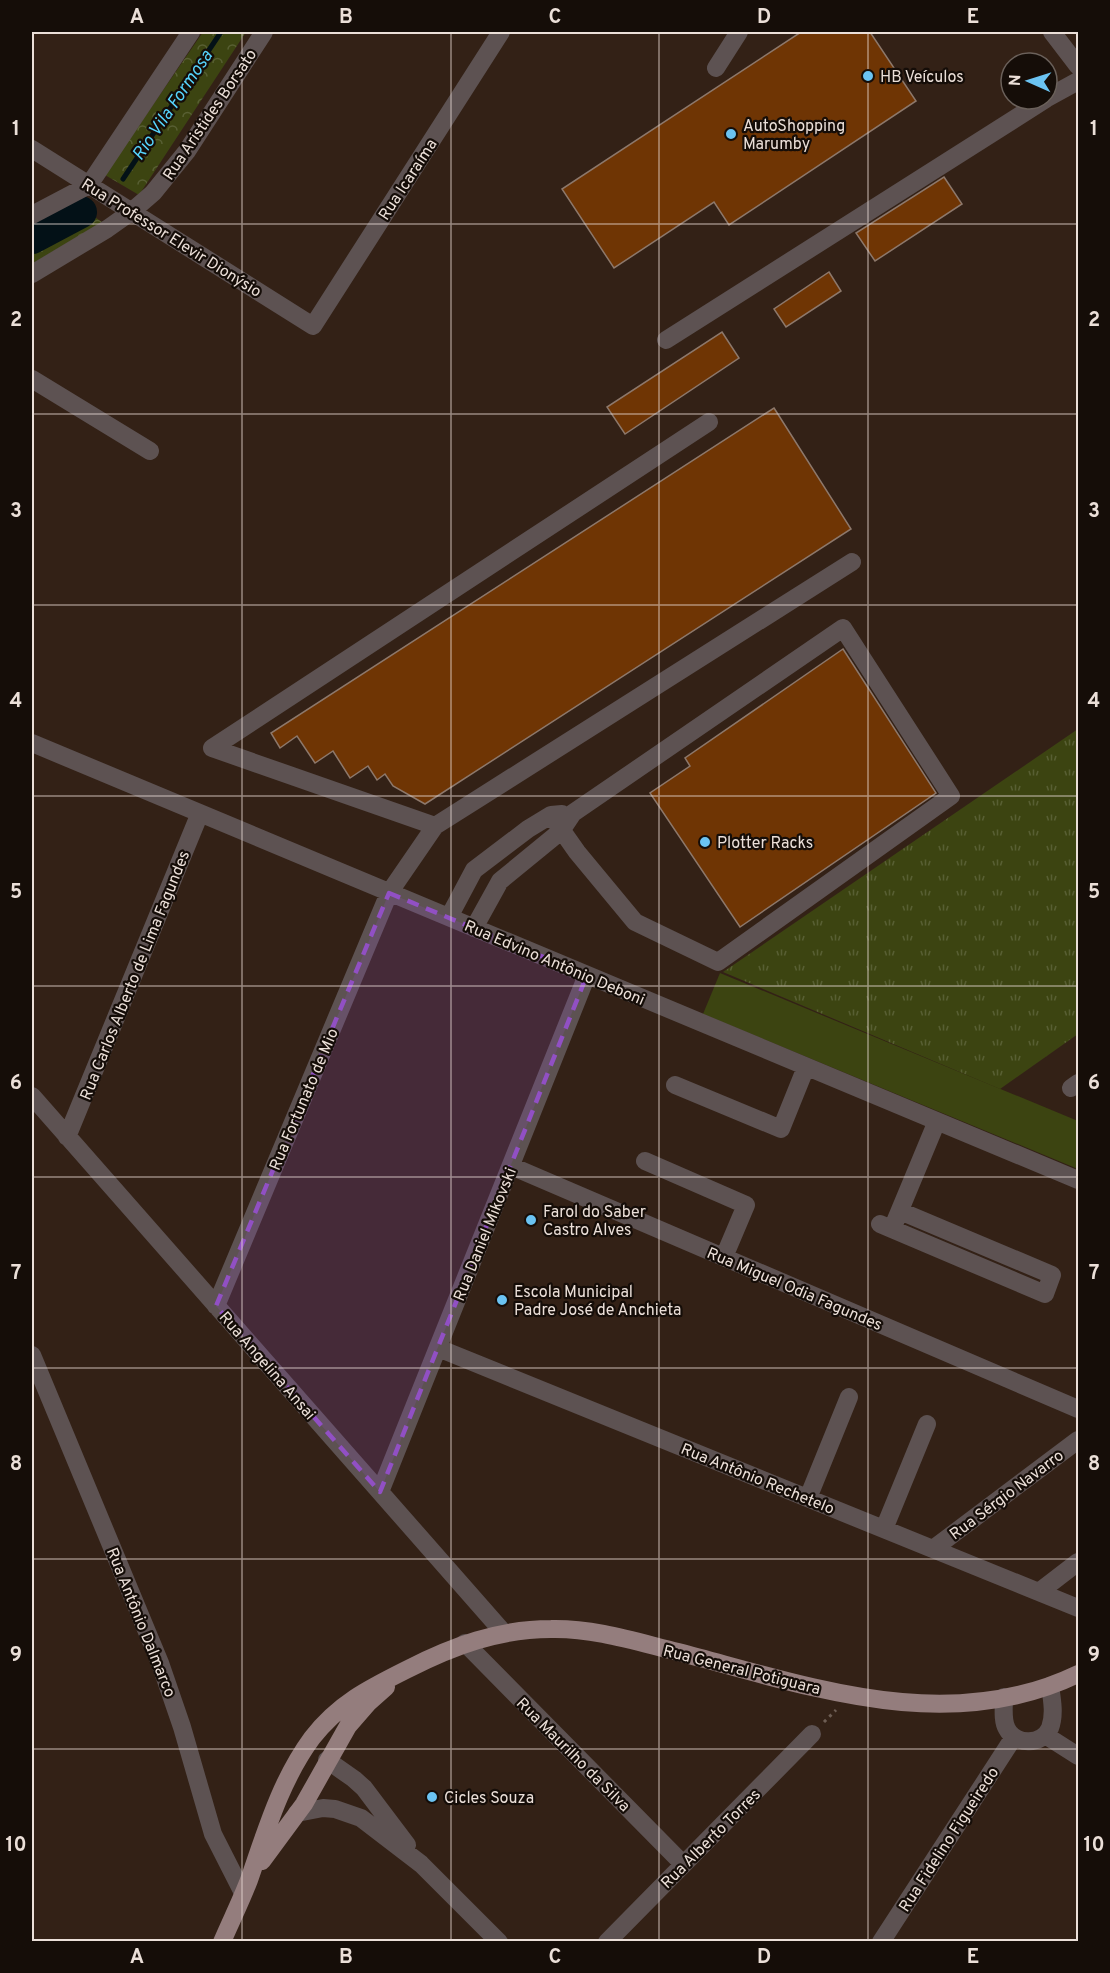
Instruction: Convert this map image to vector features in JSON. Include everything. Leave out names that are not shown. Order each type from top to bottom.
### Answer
[{"type":"main road","name":"Rua General Potiguara","points":[[225,1940],[283,1787],[298,1760],[324,1724],[361,1692],[429,1657],[465,1643],[504,1634],[550,1629],[602,1634],[850,1696],[918,1704],[948,1704],[1004,1697],[1050,1686],[1078,1674]]},
{"type":"main road","name":"Rua General Potiguara","points":[[245,1888],[297,1813],[348,1726],[408,1669]]},
{"type":"main road","points":[[283,1787],[327,1760]]},
{"type":"street","points":[[32,215],[89,185],[191,32]]},
{"type":"street","name":"Rua Aristides Borsato","points":[[32,274],[131,212],[168,176],[264,32]]},
{"type":"street","name":"Rua Icaraíma","points":[[313,326],[501,32]]},
{"type":"street","points":[[716,68],[740,32]]},
{"type":"street","points":[[1052,32],[1078,66]]},
{"type":"street","points":[[1059,92],[1078,81]]},
{"type":"street","points":[[666,340],[1027,111]]},
{"type":"street","name":"Rua Professor Elevir Dionýsio","points":[[32,149],[313,326]]},
{"type":"street","points":[[32,379],[150,451]]},
{"type":"street","points":[[709,422],[212,748],[435,826],[852,562]]},
{"type":"street","points":[[474,928],[500,881],[561,831],[573,813],[843,628],[951,796],[718,962],[635,922],[561,831],[551,815]]},
{"type":"street","name":"Rua Edvino Antônio Deboni","points":[[32,743],[1078,1180]]},
{"type":"street","name":"Rua Carlos Alberto de Lima Fagundes","points":[[67,1137],[200,813]]},
{"type":"street","points":[[449,917],[474,870],[528,829],[551,815],[573,813]]},
{"type":"street","name":"Rua Fortunato de Mio","points":[[216,1306],[389,892],[435,826]]},
{"type":"street","name":"Rua Daniel Mikovski","points":[[380,1492],[587,975]]},
{"type":"street","points":[[675,1085],[782,1129],[806,1067]]},
{"type":"street","points":[[1078,1083],[1071,1088],[1078,1090]]},
{"type":"street","name":"Rua Angelina Ansai","points":[[32,1096],[504,1634]]},
{"type":"street","points":[[900,1211],[1052,1275],[1045,1294],[886,1227],[900,1211],[937,1121]]},
{"type":"street","points":[[645,1161],[746,1205],[724,1257]]},
{"type":"street","name":"Rua Miguel Odia Fagundes","points":[[511,1166],[1078,1409]]},
{"type":"street","name":"Rua Antônio Rechetelo","points":[[438,1348],[1078,1608]]},
{"type":"street","name":"Rua Antônio Dalmarco","points":[[32,1355],[160,1663],[179,1717],[213,1834],[245,1888]]},
{"type":"street","points":[[808,1498],[849,1397]]},
{"type":"street","points":[[884,1529],[927,1424]]},
{"type":"street","name":"Rua Sérgio Navarro","points":[[933,1549],[1078,1440]]},
{"type":"street","points":[[1039,1592],[1078,1562]]},
{"type":"street","name":"Rua Maurilho da Silva","points":[[465,1643],[683,1864]]},
{"type":"street","points":[[1004,1697],[1004,1722],[1008,1732],[1014,1737],[1030,1742],[1045,1735],[1052,1719],[1050,1686]]},
{"type":"street","name":"Rua Alberto Torres","points":[[607,1941],[812,1734]]},
{"type":"street","points":[[1045,1735],[1078,1756]]},
{"type":"street","name":"Rua Fidelino Figueiredo","points":[[881,1941],[1014,1737]]},
{"type":"street","points":[[327,1760],[364,1788],[421,1863],[499,1941]]},
{"type":"street","points":[[297,1813],[323,1808],[347,1812],[372,1826],[421,1863]]},
{"type":"path","points":[[812,1734],[850,1696]]},
{"type":"highlighted area","points":[[389,893],[587,975],[380,1492],[216,1306]]},
{"type":"green space","points":[[203,32],[246,32],[139,195],[105,175]]},
{"type":"green space","points":[[71,201],[102,222],[32,264],[32,223]]},
{"type":"green space","points":[[1078,729],[1078,1034],[1000,1089],[723,972]]},
{"type":"green space","points":[[720,973],[1078,1121],[1078,1169],[703,1014]]},
{"type":"building","name":"AutoShopping Marumby","points":[[801,32],[870,32],[916,101],[729,225],[714,202],[614,268],[562,189]]},
{"type":"building","points":[[944,177],[962,204],[875,261],[856,233]]},
{"type":"building","points":[[829,272],[841,291],[786,327],[774,309]]},
{"type":"building","points":[[722,332],[739,358],[625,434],[607,407]]},
{"type":"building","points":[[774,408],[851,529],[425,804],[393,786],[385,774],[377,780],[368,766],[350,778],[333,751],[315,763],[297,736],[280,748],[271,733]]},
{"type":"building","points":[[843,649],[936,793],[740,927],[650,793],[690,766],[685,758]]},
{"type":"waterway","name":"Rio Vila Formosa","points":[[123,179],[221,32]]},
{"type":"waterway","name":"Rio Vila Formosa","points":[[32,238],[81,212]]},
{"type":"place","name":"HB Veículos","points":[[868,76]]},
{"type":"place","name":"AutoShopping Marumby","points":[[731,134]]},
{"type":"place","name":"Plotter Racks","points":[[705,842]]},
{"type":"place","name":"Farol do Saber Castro Alves","points":[[531,1220]]},
{"type":"place","name":"Escola Municipal Padre José de Anchieta","points":[[502,1300]]},
{"type":"place","name":"Cicles Souza","points":[[432,1797]]}]
